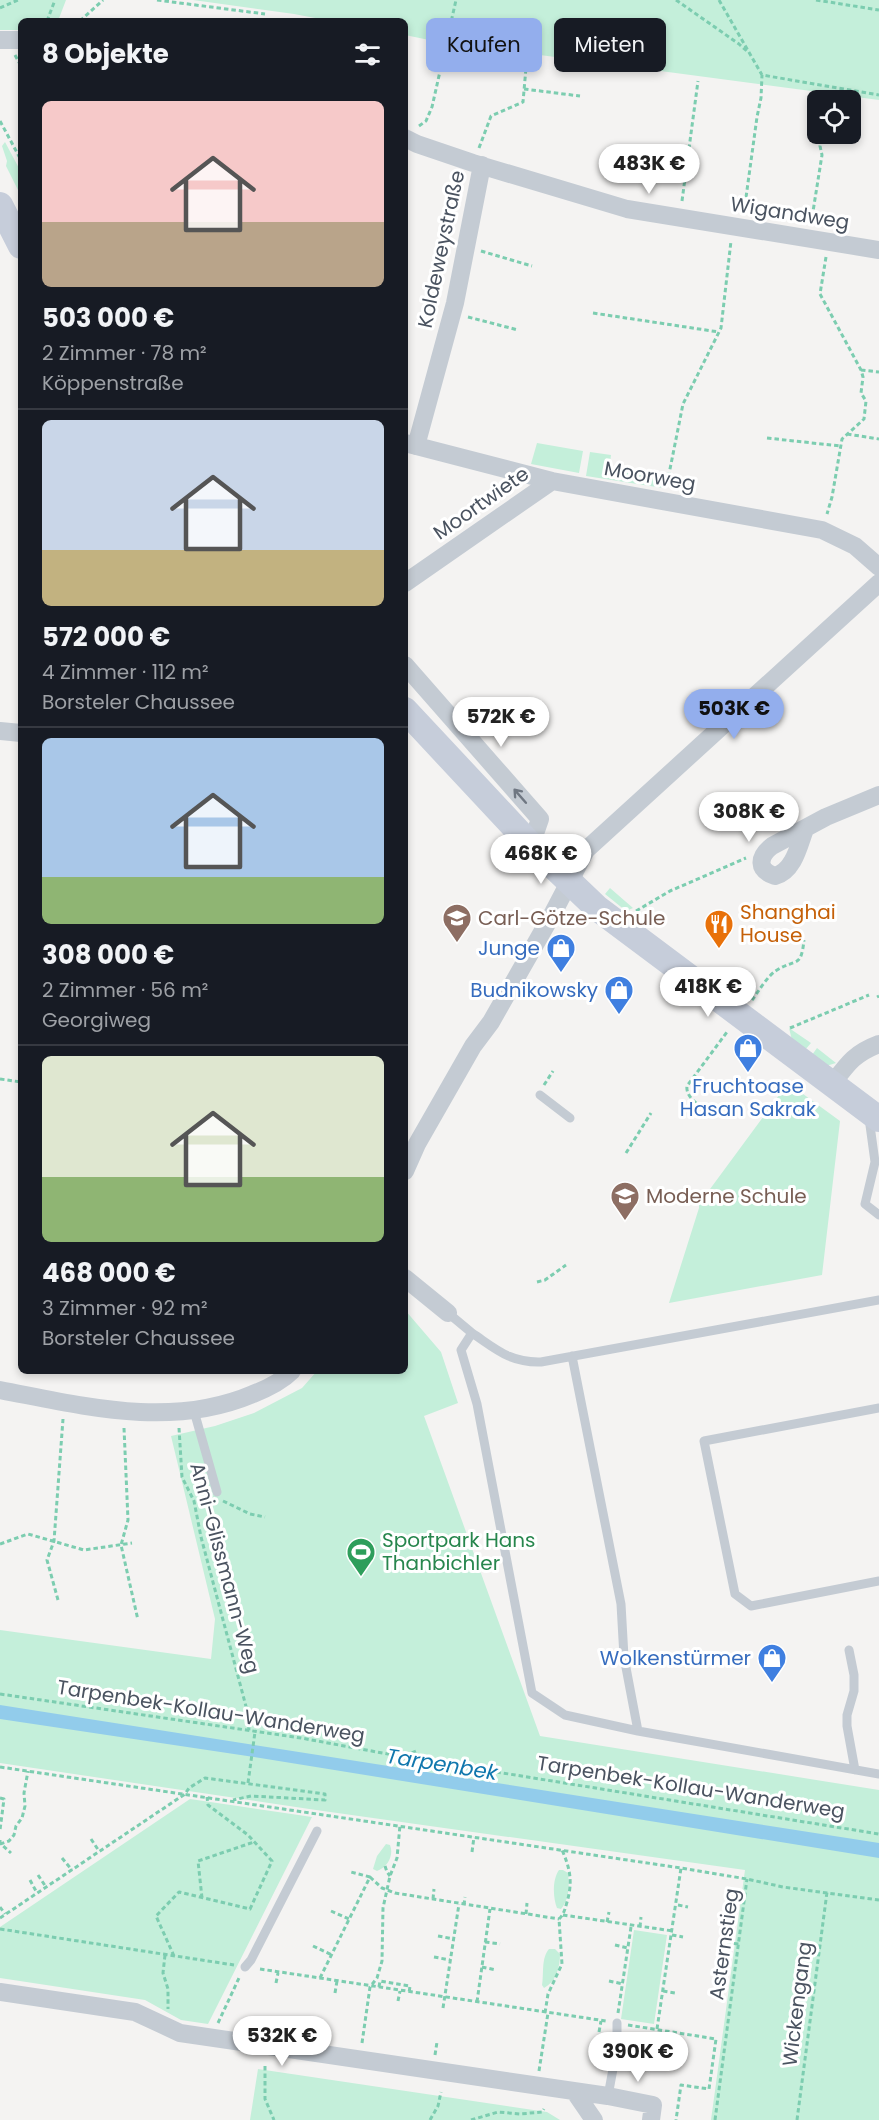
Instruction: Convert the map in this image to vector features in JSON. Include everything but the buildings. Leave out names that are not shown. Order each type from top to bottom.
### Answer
[{"type":"main road","points":[[0,205],[18,240]]},
{"type":"main road","points":[[408,713],[531,845],[597,908],[873,1115]]},
{"type":"street","points":[[0,40],[18,40]]},
{"type":"street","name":"Wigandweg","points":[[410,139],[477,164],[627,209],[879,250]]},
{"type":"street","name":"Koldeweystraße","points":[[410,445],[453,313],[466,247],[477,164]]},
{"type":"street","name":"Moorweg","points":[[410,445],[552,481],[822,530],[855,546],[879,567]]},
{"type":"street","name":"Moortwiete","points":[[408,580],[552,481]]},
{"type":"street","points":[[408,1164],[417,1144],[473,1046],[491,1022],[553,913],[586,850],[879,583]]},
{"type":"street","points":[[408,668],[540,819],[531,845]]},
{"type":"street","points":[[0,731],[18,733]]},
{"type":"street","points":[[805,829],[794,857],[782,874],[775,876],[765,870],[762,858],[765,852],[778,842],[842,810],[879,795]]},
{"type":"street","points":[[833,1083],[851,1059],[862,1050],[879,1044]]},
{"type":"street","points":[[408,1280],[448,1313]]},
{"type":"street","points":[[0,1390],[106,1410],[187,1412],[237,1401],[273,1385],[288,1374]]},
{"type":"street","points":[[0,1992],[135,2012],[180,2033],[653,2104],[651,2120]]},
{"type":"street","points":[[574,2091],[594,2120]]},
{"type":"lane","points":[[540,1095],[570,1118]]},
{"type":"lane","points":[[873,1115],[875,1162],[865,1204],[879,1215]]},
{"type":"lane","points":[[448,1313],[472,1333],[510,1358],[526,1362],[572,1356],[879,1300]]},
{"type":"lane","points":[[472,1333],[461,1350],[477,1404],[532,1693],[565,1715],[638,1731],[879,1774]]},
{"type":"lane","points":[[572,1356],[621,1604],[624,1657],[638,1731]]},
{"type":"lane","points":[[879,1408],[704,1441],[735,1594],[751,1605],[879,1581]]},
{"type":"lane","points":[[187,1412],[217,1492]]},
{"type":"lane","points":[[849,1650],[854,1675],[854,1691],[847,1715],[847,1726],[855,1770]]},
{"type":"lane","points":[[244,1967],[251,1960],[317,1831]]},
{"type":"lane","points":[[616,2023],[617,2035]]},
{"type":"lane","points":[[608,2096],[613,2069]]},
{"type":"path","points":[[0,8],[18,0]]},
{"type":"path","points":[[48,18],[55,0]]},
{"type":"path","points":[[83,18],[103,0]]},
{"type":"path","points":[[157,0],[265,14]]},
{"type":"path","points":[[410,139],[426,121],[432,107],[456,0]]},
{"type":"path","points":[[676,0],[739,44],[752,56]]},
{"type":"path","points":[[663,501],[683,404],[721,328],[761,98],[762,75],[718,0]]},
{"type":"path","points":[[816,0],[879,10]]},
{"type":"path","points":[[477,164],[491,116],[523,102],[526,72]]},
{"type":"path","points":[[762,75],[879,95]]},
{"type":"path","points":[[680,218],[698,81]]},
{"type":"path","points":[[524,89],[580,96]]},
{"type":"path","points":[[0,121],[18,154]]},
{"type":"path","points":[[809,239],[822,155],[820,144]]},
{"type":"path","points":[[822,530],[832,497],[842,439],[864,419],[866,401],[861,393],[863,377],[861,370],[820,294],[828,242]]},
{"type":"path","points":[[466,247],[532,266]]},
{"type":"path","points":[[453,313],[518,330]]},
{"type":"path","points":[[593,313],[719,333]]},
{"type":"path","points":[[861,370],[879,372]]},
{"type":"path","points":[[847,434],[879,439]]},
{"type":"path","points":[[768,438],[840,446]]},
{"type":"path","points":[[615,923],[670,891],[750,856],[765,852]]},
{"type":"path","points":[[777,1042],[788,1029],[869,995]]},
{"type":"path","points":[[544,1085],[553,1071]]},
{"type":"path","points":[[0,1078],[18,1081]]},
{"type":"path","points":[[626,1153],[651,1113]]},
{"type":"path","points":[[537,1282],[545,1280],[566,1265]]},
{"type":"path","points":[[58,1600],[47,1560],[54,1541],[64,1402]]},
{"type":"path","points":[[124,1411],[128,1520],[121,1545],[138,1620]]},
{"type":"path","name":"Anni-Glissmann-Weg","points":[[187,1412],[178,1437],[182,1477],[194,1501],[201,1537],[248,1714],[249,1731]]},
{"type":"path","points":[[217,1492],[222,1500],[250,1514],[266,1517]]},
{"type":"path","points":[[0,1544],[27,1534],[84,1550],[132,1543]]},
{"type":"path","name":"Tarpenbek-Kollau-Wanderweg","points":[[0,1694],[255,1733],[302,1738],[404,1757],[879,1834]]},
{"type":"path","points":[[248,1781],[255,1733]]},
{"type":"path","points":[[404,1757],[416,1751]]},
{"type":"path","points":[[0,1767],[400,1825],[681,1868],[783,1887],[879,1900]]},
{"type":"path","points":[[511,1767],[512,1773]]},
{"type":"path","points":[[0,1843],[9,1841],[22,1818],[28,1771]]},
{"type":"path","points":[[0,1918],[185,1794],[189,1788],[205,1778],[248,1781],[325,1794],[325,1800],[251,1796],[231,1801]]},
{"type":"path","points":[[174,1956],[156,1916],[179,1892],[250,1909],[272,1862],[248,1835],[208,1805],[207,1797]]},
{"type":"path","points":[[0,1798],[4,1799],[0,1830]]},
{"type":"path","points":[[359,2060],[370,1987],[377,1978],[382,1961],[383,1908],[390,1876],[397,1858],[400,1825]]},
{"type":"path","points":[[472,1852],[474,1837]]},
{"type":"path","points":[[91,1839],[99,1851]]},
{"type":"path","points":[[202,1898],[198,1861],[254,1842]]},
{"type":"path","points":[[0,1843],[11,1853]]},
{"type":"path","points":[[351,1872],[370,1878],[387,1890],[464,1905],[558,1919],[563,1915],[571,1883],[569,1867],[562,1850]]},
{"type":"path","points":[[62,1858],[72,1870]]},
{"type":"path","points":[[386,1866],[390,1876]]},
{"type":"path","points":[[657,2029],[681,1868]]},
{"type":"path","points":[[38,1875],[46,1887]]},
{"type":"path","points":[[320,1978],[370,1878]]},
{"type":"path","name":"Asternstieg","points":[[714,2120],[740,1944],[747,1879]]},
{"type":"path","points":[[30,1880],[37,1893]]},
{"type":"path","points":[[433,1899],[434,1889]]},
{"type":"path","name":"Wickengang","points":[[797,2120],[827,1892]]},
{"type":"path","points":[[464,1905],[465,1897]]},
{"type":"path","points":[[525,1914],[527,1903]]},
{"type":"path","points":[[443,2008],[459,1904]]},
{"type":"path","points":[[677,1905],[688,1907]]},
{"type":"path","points":[[0,1907],[5,1914]]},
{"type":"path","points":[[477,2002],[490,1909]]},
{"type":"path","points":[[331,1911],[349,1919]]},
{"type":"path","points":[[607,1922],[609,1912]]},
{"type":"path","points":[[563,1915],[640,1927],[683,1937]]},
{"type":"path","points":[[640,1927],[642,1917]]},
{"type":"path","points":[[537,2085],[549,1994],[562,1964],[558,1919]]},
{"type":"path","points":[[616,2023],[632,1926]]},
{"type":"path","points":[[0,1929],[716,2039],[709,2089],[681,2085],[676,2120]]},
{"type":"path","points":[[438,1936],[454,1939]]},
{"type":"path","points":[[671,1941],[678,1941]]},
{"type":"path","points":[[485,1942],[500,1944]]},
{"type":"path","points":[[719,1942],[740,1944]]},
{"type":"path","points":[[615,1945],[628,1948]]},
{"type":"path","points":[[313,1946],[332,1955]]},
{"type":"path","points":[[162,2024],[168,2011],[168,1989],[163,1973],[165,1955]]},
{"type":"path","points":[[434,1958],[450,1960]]},
{"type":"path","points":[[213,2038],[244,1967]]},
{"type":"path","points":[[482,1967],[496,1970]]},
{"type":"path","points":[[276,1983],[278,1972]]},
{"type":"path","points":[[335,1993],[337,1981]]},
{"type":"path","points":[[378,1988],[380,1981],[410,1986],[409,1992]]},
{"type":"path","points":[[609,1981],[623,1984]]},
{"type":"path","points":[[398,2001],[400,1991]]},
{"type":"path","points":[[663,1991],[675,1993]]},
{"type":"path","points":[[599,2032],[601,2020]]},
{"type":"path","points":[[665,2042],[667,2031]]},
{"type":"path","points":[[265,2066],[265,2099],[274,2120]]},
{"type":"path","points":[[430,2120],[438,2106],[441,2091]]},
{"type":"path","points":[[471,2120],[498,2112],[520,2114],[542,2112],[544,2109]]},
{"type":"green space","points":[[0,0],[66,0],[59,18],[18,18],[18,30],[0,30]]},
{"type":"green space","points":[[193,0],[879,0],[879,100],[861,98],[861,90],[807,90],[666,72],[666,18],[554,18],[554,57],[542,55],[542,18],[426,18],[426,39],[408,36],[408,18],[315,18]]},
{"type":"green space","points":[[5,142],[18,166],[18,190],[6,166],[7,161],[2,146]]},
{"type":"green space","points":[[537,443],[583,451],[579,473],[531,464]]},
{"type":"green space","points":[[590,452],[611,455],[609,470],[664,479],[663,488],[586,476]]},
{"type":"green space","points":[[610,888],[633,908],[626,911],[605,894]]},
{"type":"green space","points":[[789,1028],[811,1043],[805,1050],[792,1040]]},
{"type":"green space","points":[[817,1048],[836,1063],[826,1066],[812,1055]]},
{"type":"green space","points":[[788,1083],[840,1121],[822,1275],[669,1303],[699,1204]]},
{"type":"green space","points":[[408,1314],[441,1352],[458,1403],[424,1416],[540,1736],[879,1790],[879,2120],[711,2120],[745,1870],[0,1763],[0,1630],[211,1659],[215,1619],[171,1436],[215,1426],[254,1413],[302,1388],[314,1374],[408,1374]]},
{"type":"green space","points":[[190,1799],[312,1817],[208,2024],[181,2020],[145,2000],[0,1978],[0,1927]]},
{"type":"green space","points":[[386,1844],[390,1845],[391,1857],[384,1867],[377,1871],[373,1869],[377,1856]]},
{"type":"green space","points":[[559,1870],[568,1873],[569,1887],[561,1909],[557,1908],[554,1894],[555,1879]]},
{"type":"green space","points":[[634,1930],[667,1935],[654,2024],[621,2019]]},
{"type":"green space","points":[[549,1949],[555,1949],[560,1954],[559,1964],[554,1978],[544,1988],[542,1985],[544,1961]]},
{"type":"green space","points":[[258,2069],[547,2112],[560,2120],[250,2120]]},
{"type":"water","points":[[0,1705],[879,1843],[879,1858],[254,1757],[0,1719]]},
{"type":"place","name":"Carl-Götze-Schule","points":[[457,944]]},
{"type":"place","name":"Shanghai House","points":[[719,950]]},
{"type":"place","name":"Junge","points":[[561,974]]},
{"type":"place","name":"Budnikowsky","points":[[619,1016]]},
{"type":"place","name":"Fruchtoase Hasan Sakrak","points":[[748,1074]]},
{"type":"place","name":"Moderne Schule","points":[[625,1222]]},
{"type":"place","name":"Sportpark Hans Thanbichler","points":[[361,1578]]},
{"type":"place","name":"Wolkenstürmer","points":[[772,1684]]},
{"type":"water label","name":"Tarpenbek","points":[[442,1764]]}]
